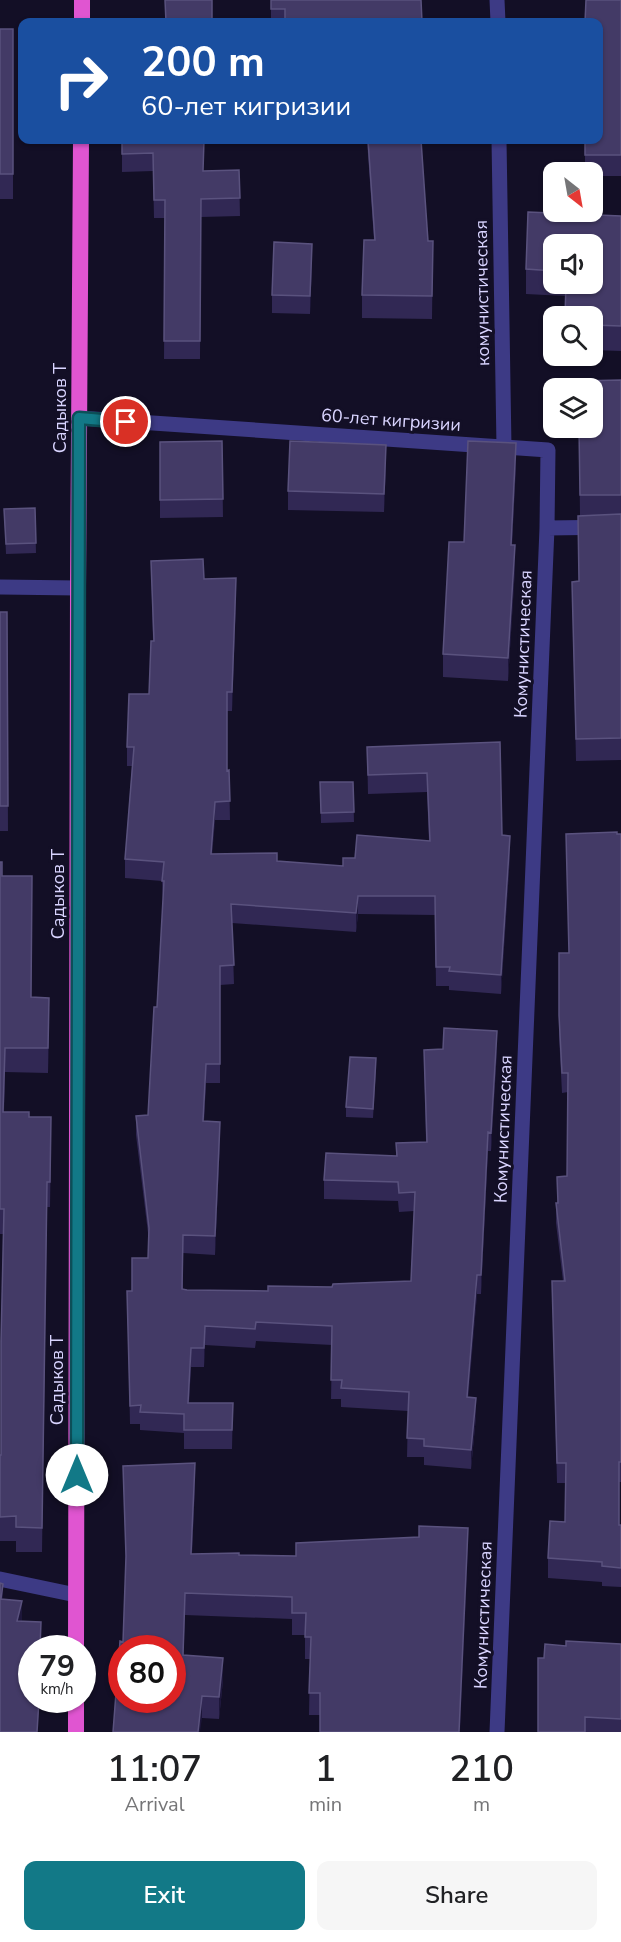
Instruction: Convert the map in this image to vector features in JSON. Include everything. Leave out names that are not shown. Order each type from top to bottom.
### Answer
[{"type":"highway","points":[[82,0],[82,18]]},
{"type":"highway","name":"Садыков Т","points":[[76,1635],[81,144]]},
{"type":"highway","points":[[76,1713],[76,1732]]},
{"type":"street","points":[[497,0],[498,18]]},
{"type":"street","name":"комунистическая","points":[[499,144],[504,447]]},
{"type":"street","name":"60-лет кигризии","points":[[79,418],[548,450],[547,528]]},
{"type":"street","points":[[547,528],[621,527]]},
{"type":"street","name":"Комунистическая","points":[[497,1732],[547,528]]},
{"type":"street","points":[[0,586],[78,588]]},
{"type":"street","points":[[0,1579],[76,1595]]},
{"type":"building","points":[[165,0],[212,0],[212,18],[166,18]]},
{"type":"building","points":[[271,0],[421,0],[422,18],[285,18],[285,9],[271,9]]},
{"type":"building","points":[[586,0],[621,0],[621,155],[585,155],[585,144],[603,144],[603,18],[585,18]]},
{"type":"building","points":[[0,29],[13,29],[13,174],[0,174]]},
{"type":"building","points":[[122,144],[204,144],[203,171],[239,170],[240,198],[201,199],[200,341],[164,341],[165,200],[154,200],[153,153],[122,154]]},
{"type":"building","points":[[368,144],[421,144],[428,241],[433,241],[432,296],[362,295],[364,240],[375,240]]},
{"type":"building","points":[[528,212],[543,213],[543,222],[603,222],[603,215],[621,216],[621,326],[603,325],[603,306],[565,306],[566,294],[603,294],[603,234],[543,234],[543,270],[526,269]]},
{"type":"building","points":[[274,242],[312,244],[310,296],[272,295]]},
{"type":"building","points":[[603,380],[621,380],[621,495],[580,495],[579,438],[603,438]]},
{"type":"building","points":[[222,441],[223,499],[160,500],[160,442]]},
{"type":"building","points":[[290,441],[386,445],[384,494],[288,491]]},
{"type":"building","points":[[468,441],[516,443],[511,545],[515,545],[508,658],[443,654],[449,542],[464,542]]},
{"type":"building","points":[[35,508],[36,543],[6,544],[4,509]]},
{"type":"building","points":[[621,514],[621,738],[576,739],[572,582],[579,581],[578,516]]},
{"type":"building","points":[[203,559],[204,579],[236,578],[232,692],[227,692],[227,771],[229,770],[230,801],[215,802],[211,854],[277,853],[277,861],[343,866],[343,858],[355,858],[357,835],[430,841],[427,773],[368,775],[367,747],[500,742],[502,835],[510,836],[501,975],[449,971],[450,967],[436,967],[435,896],[358,896],[356,913],[231,904],[234,965],[220,966],[220,1064],[206,1064],[203,1121],[220,1122],[215,1236],[183,1235],[182,1289],[268,1291],[268,1286],[332,1287],[333,1284],[411,1281],[415,1192],[399,1193],[398,1182],[324,1180],[326,1153],[397,1156],[396,1143],[427,1142],[424,1050],[443,1049],[444,1028],[497,1031],[491,1133],[488,1132],[481,1275],[477,1275],[467,1397],[476,1398],[471,1450],[424,1446],[424,1439],[407,1438],[409,1392],[341,1388],[342,1380],[331,1380],[332,1326],[256,1322],[255,1329],[205,1326],[204,1348],[191,1348],[188,1403],[233,1403],[232,1430],[184,1430],[184,1414],[140,1412],[141,1405],[130,1406],[127,1291],[132,1291],[132,1258],[148,1258],[149,1228],[136,1116],[148,1115],[154,1007],[157,1007],[164,862],[125,859],[134,747],[127,747],[129,694],[149,694],[151,641],[154,641],[151,561]]},
{"type":"building","points":[[0,612],[7,612],[8,806],[0,806]]},
{"type":"building","points":[[320,782],[353,782],[354,812],[321,813]]},
{"type":"building","points":[[617,832],[621,834],[621,1462],[619,1462],[619,1525],[621,1525],[621,1568],[602,1566],[602,1562],[548,1558],[550,1521],[565,1522],[566,1463],[557,1463],[552,1281],[565,1281],[556,1203],[558,1203],[557,1177],[567,1176],[568,1073],[562,1073],[559,1015],[559,953],[569,953],[566,834]]},
{"type":"building","points":[[0,862],[2,862],[2,876],[32,876],[31,997],[49,998],[48,1048],[5,1048],[3,1112],[29,1112],[29,1117],[51,1117],[50,1182],[47,1182],[42,1528],[16,1527],[16,1516],[0,1517],[4,1209],[0,1209]]},
{"type":"building","points":[[350,1057],[376,1058],[373,1109],[346,1107]]},
{"type":"building","points":[[195,1463],[191,1554],[239,1553],[239,1555],[296,1556],[296,1543],[419,1537],[419,1526],[468,1528],[459,1732],[320,1732],[320,1693],[309,1693],[311,1637],[305,1637],[306,1613],[292,1613],[292,1597],[185,1593],[184,1635],[123,1635],[126,1556],[123,1466]]},
{"type":"building","points":[[0,1583],[3,1584],[1,1599],[22,1601],[17,1621],[41,1622],[40,1635],[18,1635],[18,1713],[38,1713],[37,1732],[0,1732]]},
{"type":"building","points":[[566,1641],[621,1644],[621,1719],[585,1717],[585,1732],[538,1732],[538,1658],[544,1658],[545,1644],[566,1646]]},
{"type":"building","points":[[186,1655],[223,1658],[219,1697],[202,1696],[198,1732],[113,1732],[114,1713],[186,1713]]},
{"type":"route","points":[[77,1475],[79,418],[126,422]]}]
